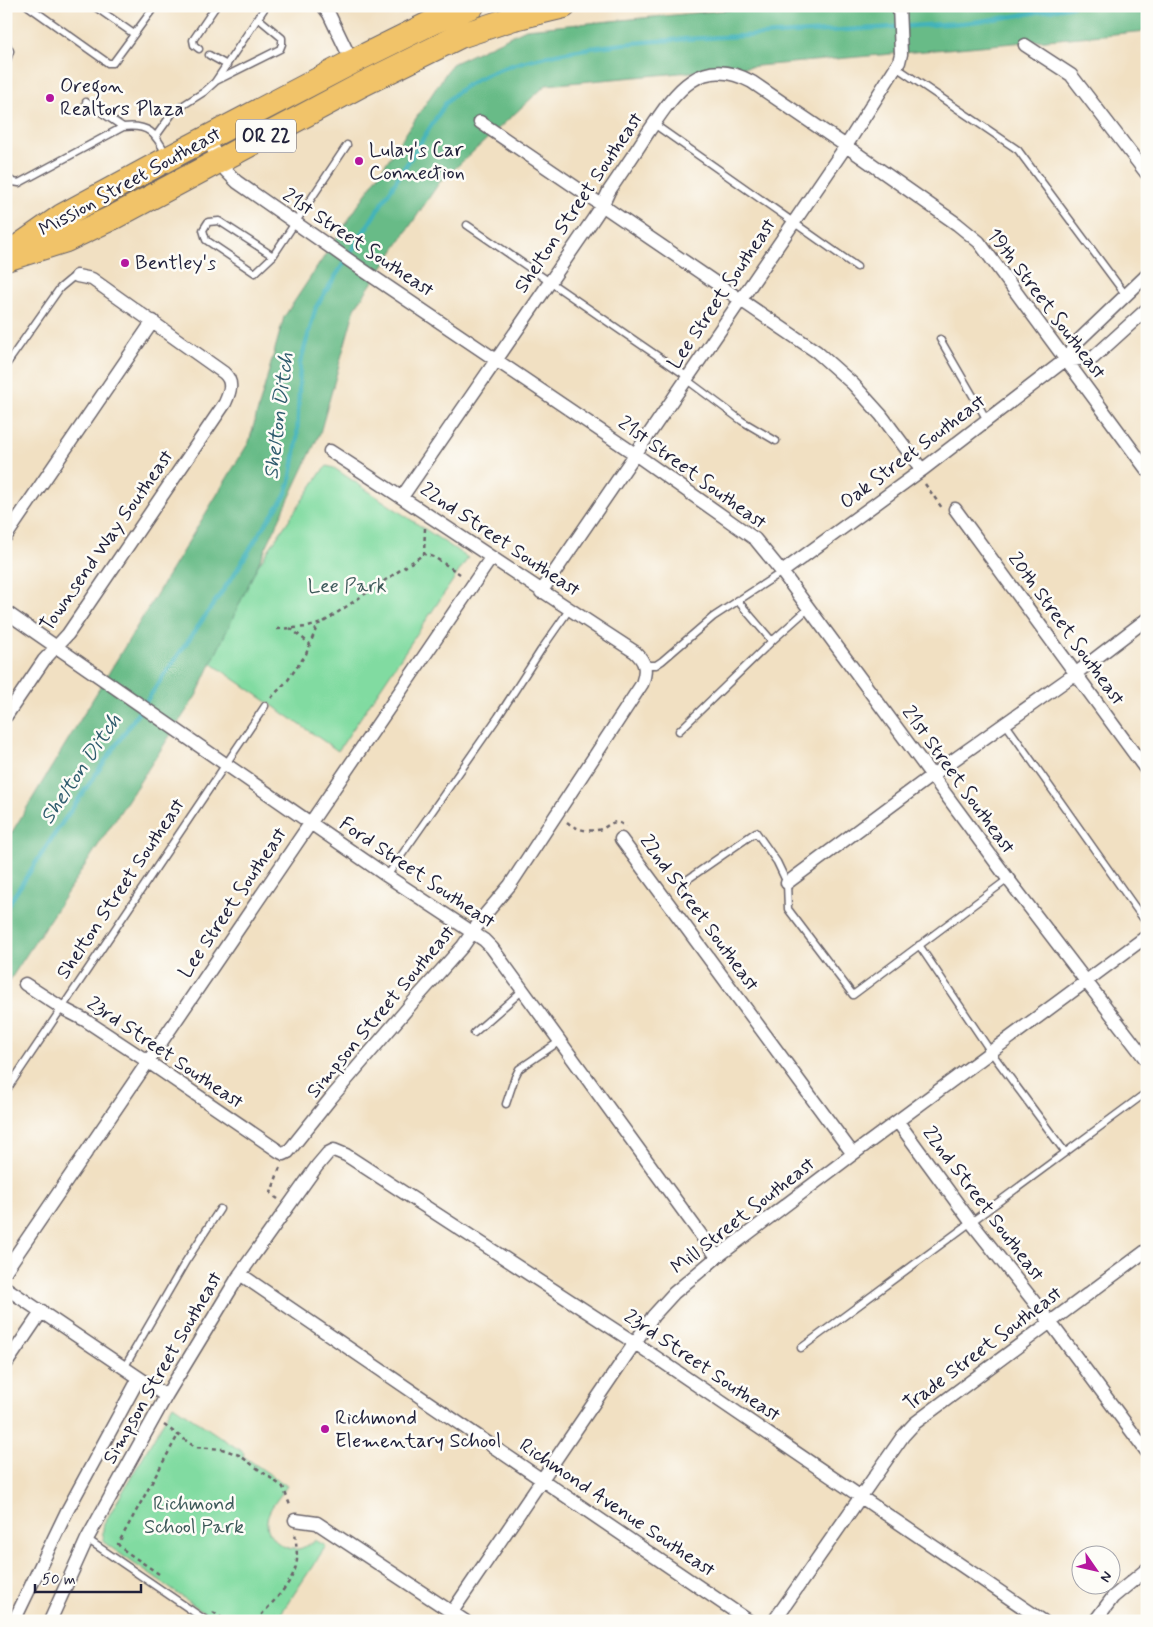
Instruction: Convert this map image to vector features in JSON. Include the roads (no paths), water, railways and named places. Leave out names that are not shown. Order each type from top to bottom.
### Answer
[{"type":"highway","name":"Mission Street Southeast","points":[[6,257],[62,216],[169,158],[352,62],[433,22],[472,6]]},
{"type":"highway","name":"Mission Street Southeast","points":[[6,257],[66,240],[220,161],[362,84],[460,36],[514,18],[564,6]]},
{"type":"street","points":[[323,6],[329,14],[362,84]]},
{"type":"street","name":"Lee Street Southeast","points":[[541,592],[846,146],[896,67],[901,58],[899,6]]},
{"type":"street","points":[[1025,46],[1071,75],[1147,174]]},
{"type":"street","name":"Shelton Street Southeast","points":[[402,497],[602,206],[609,190],[673,96],[688,83],[705,74],[720,72],[738,74],[846,146]]},
{"type":"street","points":[[480,122],[817,352],[853,384],[881,415],[922,470]]},
{"type":"street","name":"21st Street Southeast","points":[[207,138],[226,171],[237,182],[363,270],[635,454],[755,539],[782,572],[1008,879],[1147,1060]]},
{"type":"street","name":"19th Street Southeast","points":[[846,146],[957,224],[978,242],[1147,470]]},
{"type":"street","name":"Oak Street Southeast","points":[[782,572],[922,470],[1065,360],[1078,341],[1147,274]]},
{"type":"street","points":[[6,536],[153,321],[92,279],[77,276]]},
{"type":"street","points":[[1065,360],[1093,358],[1145,315]]},
{"type":"street","name":"Townsend Way Southeast","points":[[6,716],[44,660],[68,634],[230,393],[231,384],[229,377],[153,321]]},
{"type":"street","name":"22nd Street Southeast","points":[[330,451],[402,497],[541,592],[635,652],[643,659],[645,665]]},
{"type":"street","name":"20th Street Southeast","points":[[955,509],[1147,771]]},
{"type":"street","name":"Lee Street Southeast","points":[[6,1270],[490,558]]},
{"type":"street","name":"Ford Street Southeast","points":[[6,612],[387,876],[484,940],[492,948],[718,1257]]},
{"type":"street","points":[[787,883],[931,776],[1075,674],[1147,619]]},
{"type":"street","name":"Simpson Street Southeast","points":[[284,1154],[463,946],[516,876],[642,684],[646,674],[645,665]]},
{"type":"street","name":"22nd Street Southeast","points":[[621,839],[853,1154]]},
{"type":"street","name":"Mill Street Southeast","points":[[452,1612],[653,1316],[674,1293],[853,1154],[1147,936]]},
{"type":"street","name":"23rd Street Southeast","points":[[25,984],[62,1008],[85,1020],[284,1154]]},
{"type":"street","name":"22nd Street Southeast","points":[[898,1122],[971,1222],[1050,1322],[1147,1452]]},
{"type":"street","name":"Simpson Street Southeast","points":[[50,1621],[87,1539],[166,1396],[240,1274],[317,1166],[334,1150]]},
{"type":"street","name":"23rd Street Southeast","points":[[334,1150],[346,1154],[635,1343],[1043,1621]]},
{"type":"street","name":"Trade Street Southeast","points":[[774,1621],[903,1436],[915,1423],[1144,1254]]},
{"type":"street","name":"Richmond Avenue Southeast","points":[[240,1274],[749,1621]]},
{"type":"street","points":[[6,1288],[166,1396]]},
{"type":"street","points":[[6,1364],[42,1311]]},
{"type":"street","name":"Simpson Street Southeast","points":[[14,1621],[67,1511],[139,1378]]},
{"type":"street","points":[[295,1520],[317,1523],[465,1621]]},
{"type":"street","points":[[1095,1621],[1113,1597],[1147,1569]]},
{"type":"lane","points":[[28,6],[108,64],[113,63],[155,6]]},
{"type":"lane","points":[[94,6],[134,34]]},
{"type":"lane","points":[[199,49],[194,45],[193,40],[216,6]]},
{"type":"lane","points":[[156,136],[174,111],[204,92],[215,82],[266,6]]},
{"type":"lane","points":[[215,82],[280,49],[282,38],[258,18]]},
{"type":"lane","points":[[6,43],[10,51],[6,63]]},
{"type":"lane","points":[[210,55],[227,65]]},
{"type":"lane","points":[[896,67],[1018,150],[1125,294]]},
{"type":"lane","points":[[86,102],[122,127]]},
{"type":"lane","points":[[654,124],[857,267]]},
{"type":"lane","points":[[6,177],[13,182],[19,182],[122,127],[133,126],[148,130],[156,136],[169,158]]},
{"type":"lane","points":[[273,256],[219,221],[208,222],[203,230],[206,240],[255,273],[273,256],[348,145]]},
{"type":"lane","points":[[466,225],[688,378],[742,421],[776,441]]},
{"type":"lane","points":[[6,366],[60,288],[77,276]]},
{"type":"lane","points":[[940,339],[987,420]]},
{"type":"lane","points":[[645,665],[656,664],[662,661],[690,635],[737,600],[782,572]]},
{"type":"lane","points":[[737,600],[772,641]]},
{"type":"lane","points":[[679,731],[808,608]]},
{"type":"lane","points":[[387,876],[569,610]]},
{"type":"lane","name":"Shelton Street Southeast","points":[[6,1091],[265,706]]},
{"type":"lane","points":[[1005,723],[1147,924]]},
{"type":"lane","points":[[681,884],[756,832],[777,862],[787,883],[788,909],[853,995],[1008,879]]},
{"type":"lane","points":[[919,945],[991,1052],[1065,1152]]},
{"type":"lane","points":[[474,1033],[523,990]]},
{"type":"lane","points":[[506,1104],[519,1069],[560,1041]]},
{"type":"lane","points":[[801,1348],[1147,1092]]},
{"type":"lane","points":[[124,1368],[186,1261],[220,1209]]},
{"type":"lane","points":[[87,1539],[207,1621]]},
{"type":"waterway","name":"Shelton Ditch","points":[[6,908],[60,826],[237,570],[285,496],[290,482],[297,441],[300,364],[316,307],[445,104],[470,83],[505,67],[547,56],[593,48],[640,42],[961,23],[1073,6]]},
{"type":"place","name":"Oregon Realtors Plaza","points":[[50,98]]},
{"type":"place","name":"Lulay's Car Connection","points":[[359,161]]},
{"type":"place","name":"Bentley's","points":[[125,263]]},
{"type":"place","name":"Richmond Elementary School","points":[[325,1429]]},
{"type":"park label","name":"Lee Park","points":[[347,586]]},
{"type":"park label","name":"Richmond School Park","points":[[194,1516]]}]
